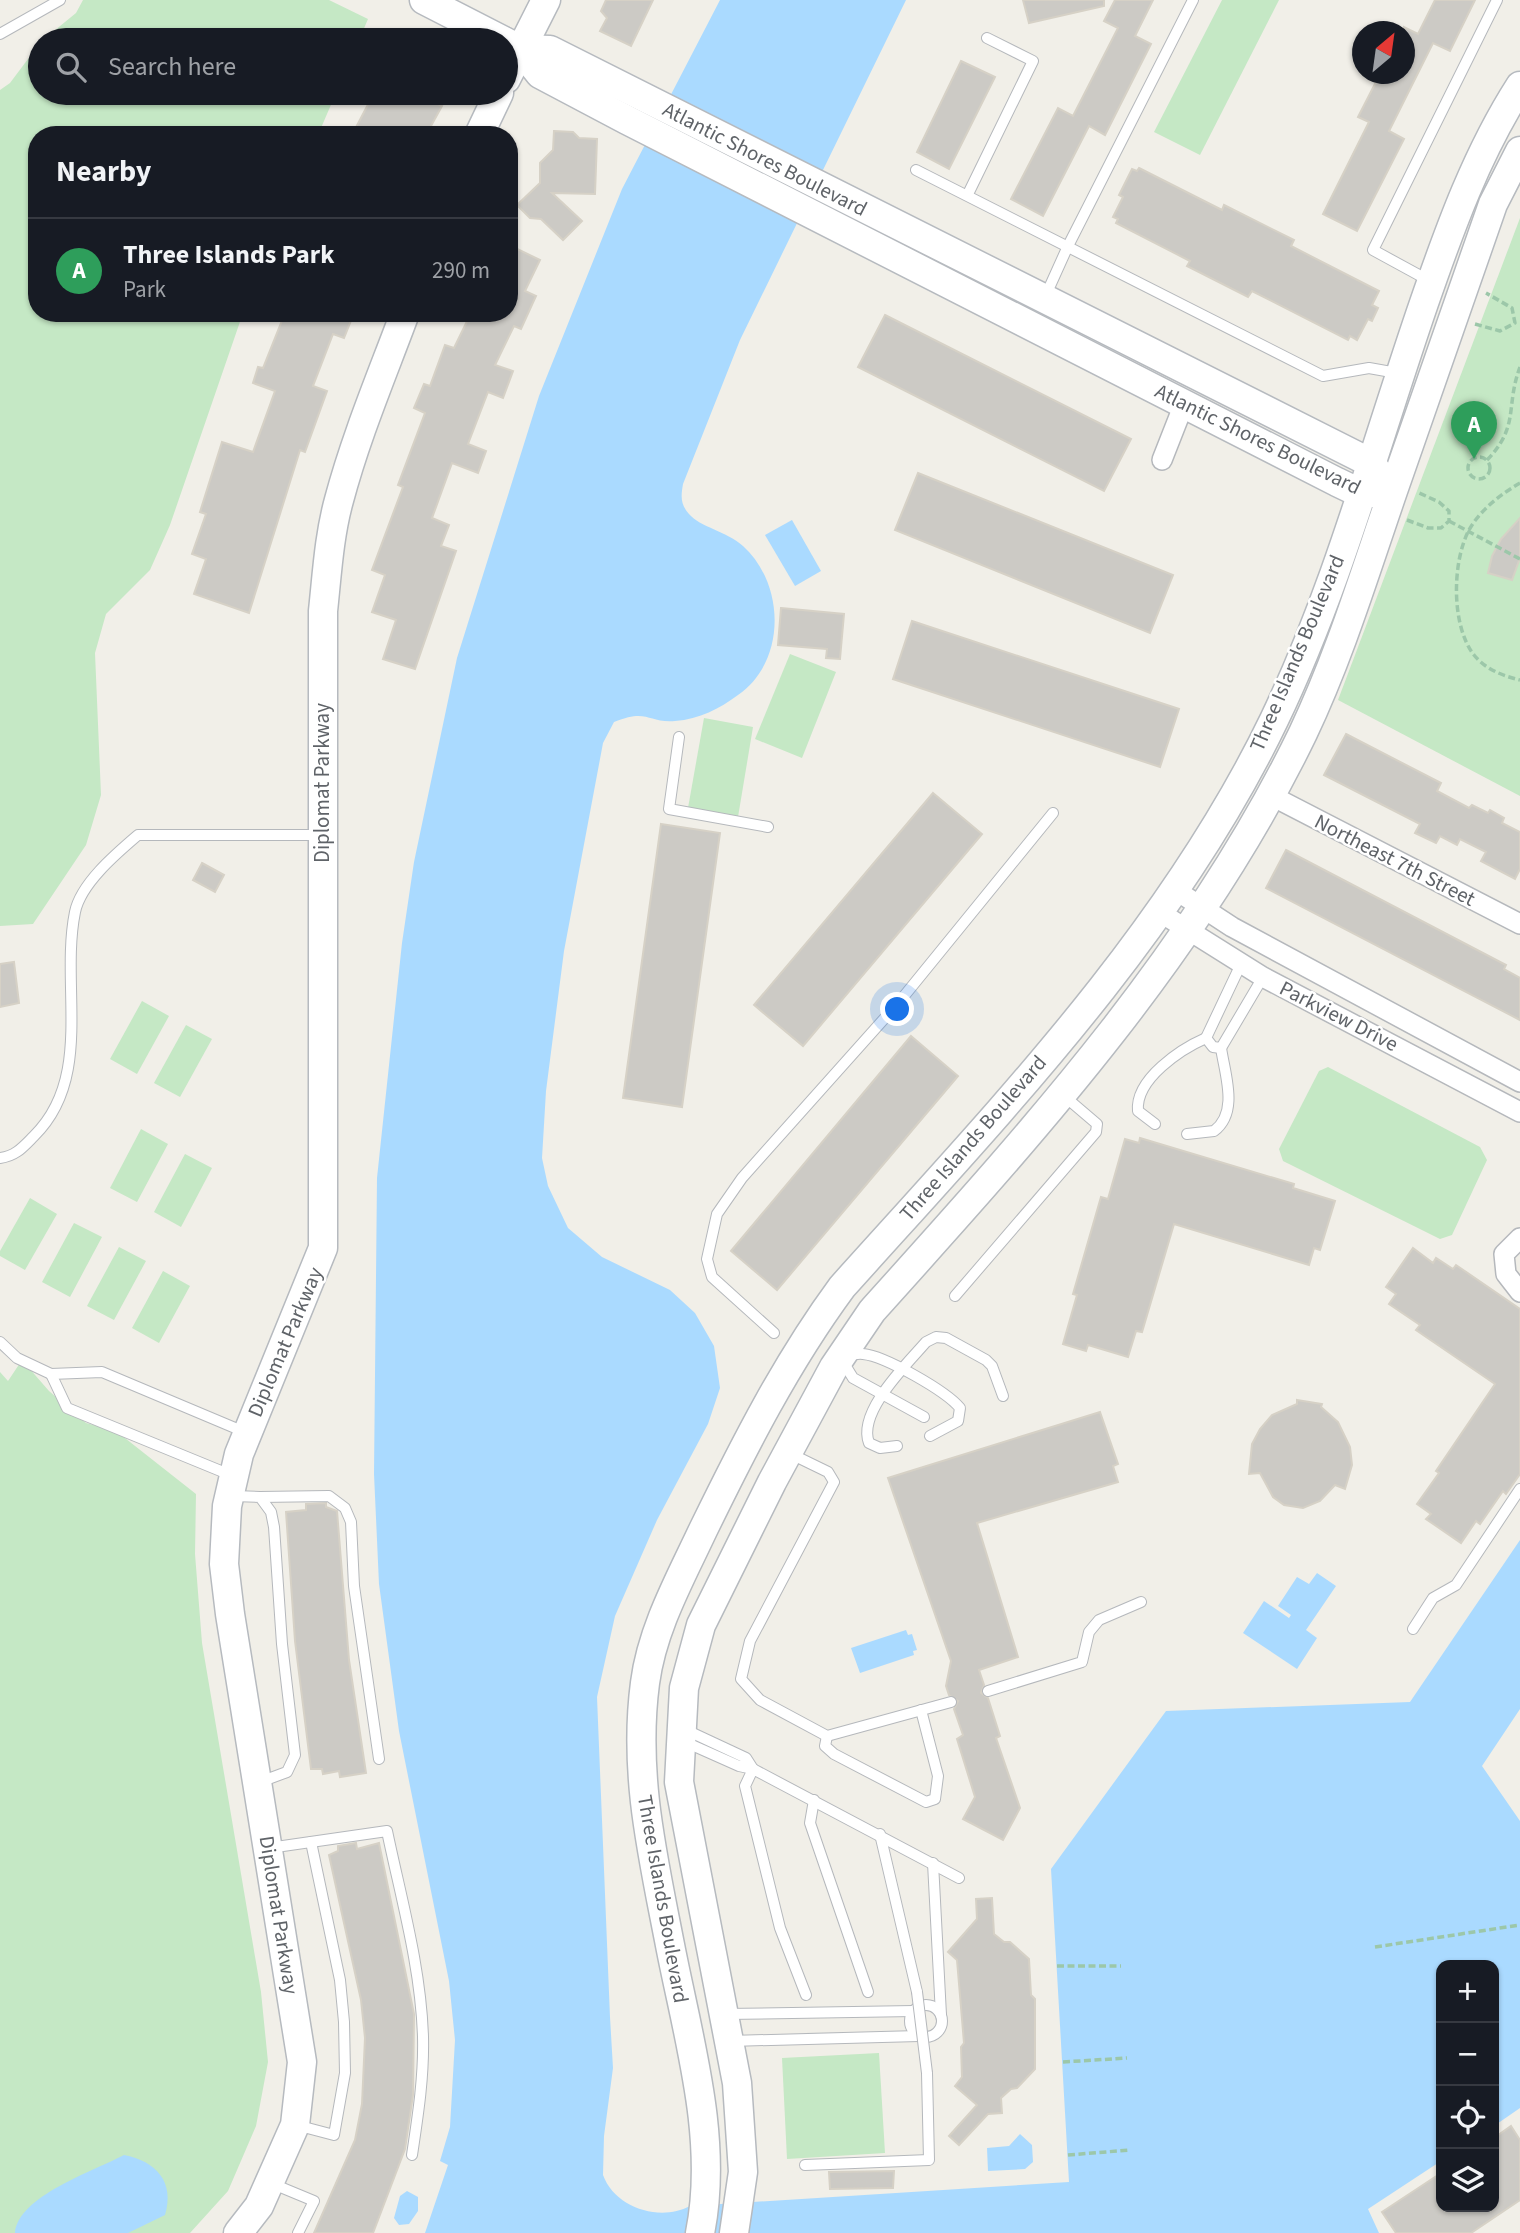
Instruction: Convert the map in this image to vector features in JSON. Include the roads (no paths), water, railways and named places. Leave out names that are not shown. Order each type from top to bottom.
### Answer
[{"type":"street","name":"Atlantic Shores Boulevard","points":[[424,0],[478,28]]},
{"type":"street","points":[[518,33],[545,0]]},
{"type":"street","name":"Atlantic Shores Boulevard","points":[[518,53],[540,74],[633,107],[832,209],[1184,404],[1360,493],[1391,496]]},
{"type":"street","name":"Three Islands Boulevard","points":[[700,2233],[706,2204],[707,2172],[698,2088],[643,1808],[645,1682],[664,1611],[752,1433],[806,1336],[842,1287],[1100,992],[1169,902],[1210,838],[1275,718],[1320,610],[1464,192],[1520,86]]},
{"type":"street","points":[[483,126],[493,105]]},
{"type":"street","name":"Three Islands Boulevard","points":[[734,2233],[743,2172],[737,2084],[679,1783],[684,1688],[701,1625],[840,1357],[872,1311],[1063,1094],[1132,1009],[1195,920],[1270,795],[1309,719],[1349,620],[1493,204],[1520,150]]},
{"type":"street","name":"Atlantic Shores Boulevard","points":[[832,209],[1045,299],[1371,463],[1391,496]]},
{"type":"street","name":"Diplomat Parkway","points":[[238,2233],[259,2206],[295,2125],[302,2062],[224,1564],[231,1486],[247,1433],[323,1248],[323,611],[329,547],[339,500],[359,434],[402,322]]},
{"type":"street","points":[[1162,460],[1184,404]]},
{"type":"street","name":"Northeast 7th Street","points":[[1270,795],[1520,924]]},
{"type":"street","name":"Parkview Drive","points":[[1169,902],[1195,920],[1241,964],[1520,1112]]},
{"type":"street","name":"Parkview Drive","points":[[1169,902],[1195,920],[1232,927],[1520,1082]]},
{"type":"street","points":[[1520,1238],[1504,1254],[1506,1274],[1520,1292]]},
{"type":"street","points":[[806,1336],[840,1357]]},
{"type":"street","points":[[752,1433],[788,1453]]},
{"type":"lane","points":[[0,34],[60,0]]},
{"type":"lane","points":[[1045,299],[1068,246],[1193,0]]},
{"type":"lane","points":[[1432,282],[1373,250],[1497,0]]},
{"type":"lane","points":[[968,194],[1033,61],[987,38]]},
{"type":"lane","points":[[916,170],[1323,376],[1369,368],[1401,373]]},
{"type":"lane","points":[[679,737],[669,809],[768,827]]},
{"type":"lane","points":[[774,1334],[712,1277],[707,1259],[717,1214],[742,1178],[900,1001],[1053,813]]},
{"type":"lane","points":[[0,1158],[14,1156],[46,1124],[64,1090],[71,1036],[75,910],[101,866],[138,835],[321,835]]},
{"type":"lane","points":[[1155,1124],[1138,1111],[1137,1102],[1142,1092],[1180,1052],[1206,1038],[1241,964]]},
{"type":"lane","points":[[1187,1135],[1214,1131],[1227,1115],[1229,1099],[1222,1048],[1263,977]]},
{"type":"lane","points":[[1206,1038],[1213,1047],[1222,1048]]},
{"type":"lane","points":[[955,1296],[1096,1132],[1097,1124],[1063,1094]]},
{"type":"lane","points":[[897,1446],[880,1448],[870,1443],[866,1434],[867,1422],[901,1370],[926,1342],[936,1337],[946,1338],[992,1366],[1003,1396]]},
{"type":"lane","points":[[0,1342],[18,1358],[51,1374],[102,1372],[247,1433]]},
{"type":"lane","points":[[924,1417],[853,1378],[840,1357],[863,1354],[949,1395],[960,1408],[958,1421],[930,1436]]},
{"type":"lane","points":[[51,1374],[67,1408],[231,1486],[260,1497],[330,1496],[345,1508],[351,1522],[354,1586],[379,1759]]},
{"type":"lane","points":[[788,1453],[828,1472],[834,1482],[750,1641],[741,1679],[760,1700],[827,1736],[951,1702]]},
{"type":"lane","points":[[1413,1629],[1433,1598],[1456,1585],[1520,1489]]},
{"type":"lane","points":[[257,1783],[287,1772],[295,1755],[282,1644],[274,1527],[271,1512],[260,1497]]},
{"type":"lane","points":[[988,1691],[1082,1662],[1089,1632],[1099,1620],[1141,1602]]},
{"type":"lane","points":[[827,1736],[825,1746],[834,1754],[926,1802],[935,1799],[938,1776],[921,1710]]},
{"type":"lane","points":[[682,1735],[739,1766],[753,1769],[814,1800],[959,1878]]},
{"type":"lane","points":[[753,1769],[745,1786],[780,1928],[806,1995]]},
{"type":"lane","points":[[814,1800],[810,1824],[868,1992]]},
{"type":"lane","points":[[268,1848],[387,1831],[411,1944],[423,2036],[423,2083],[412,2155]]},
{"type":"lane","points":[[805,2165],[929,2160],[927,2073],[917,1992],[880,1835]]},
{"type":"lane","points":[[295,2125],[334,2135],[345,2073],[340,1980],[311,1842]]},
{"type":"lane","points":[[730,2041],[930,2037],[939,2031],[941,2015],[933,1863]]},
{"type":"lane","points":[[725,2014],[914,2011],[926,2005],[935,2008],[941,2015]]},
{"type":"lane","points":[[914,2011],[910,2025],[919,2036]]},
{"type":"lane","points":[[271,2183],[314,2202],[298,2233]]},
{"type":"water","points":[[720,0],[906,0],[740,340],[683,484],[682,500],[689,514],[743,546],[757,562],[767,581],[775,622],[765,663],[754,680],[738,695],[701,716],[666,721],[634,716],[614,722],[603,743],[564,951],[546,1091],[542,1158],[548,1186],[568,1228],[602,1257],[670,1290],[695,1313],[714,1346],[720,1388],[708,1424],[657,1520],[615,1616],[597,1697],[613,2068],[604,2136],[603,2175],[617,2196],[628,2204],[652,2212],[665,2213],[690,2206],[1069,2182],[1051,1869],[1166,1711],[1410,1702],[1520,1540],[1520,1709],[1482,1766],[1520,1821],[1520,2108],[1499,2123],[1499,1960],[1436,1960],[1436,2164],[1368,2209],[1379,2233],[425,2233],[448,2165],[440,2161],[450,2127],[455,2040],[449,1981],[399,1731],[379,1584],[374,1474],[377,1178],[402,943],[414,862],[457,658],[539,396],[622,189]]},
{"type":"water","points":[[792,520],[821,571],[795,586],[765,535]]},
{"type":"water","points":[[1317,1573],[1336,1586],[1306,1630],[1317,1638],[1297,1669],[1243,1633],[1264,1601],[1289,1618],[1291,1615],[1278,1606],[1297,1577],[1309,1584]]},
{"type":"water","points":[[906,1630],[908,1635],[912,1634],[917,1650],[913,1651],[914,1655],[860,1673],[851,1648]]},
{"type":"water","points":[[1020,2134],[1032,2145],[1033,2162],[1025,2169],[988,2171],[987,2148],[1009,2146]]},
{"type":"water","points":[[124,2155],[145,2162],[160,2175],[167,2193],[165,2215],[128,2233],[15,2233],[19,2220],[29,2207],[43,2196]]},
{"type":"water","points":[[407,2191],[418,2197],[418,2211],[409,2224],[399,2225],[394,2218],[400,2196]]},
{"type":"place","name":"Three Islands Park","points":[[1474,459]]}]
